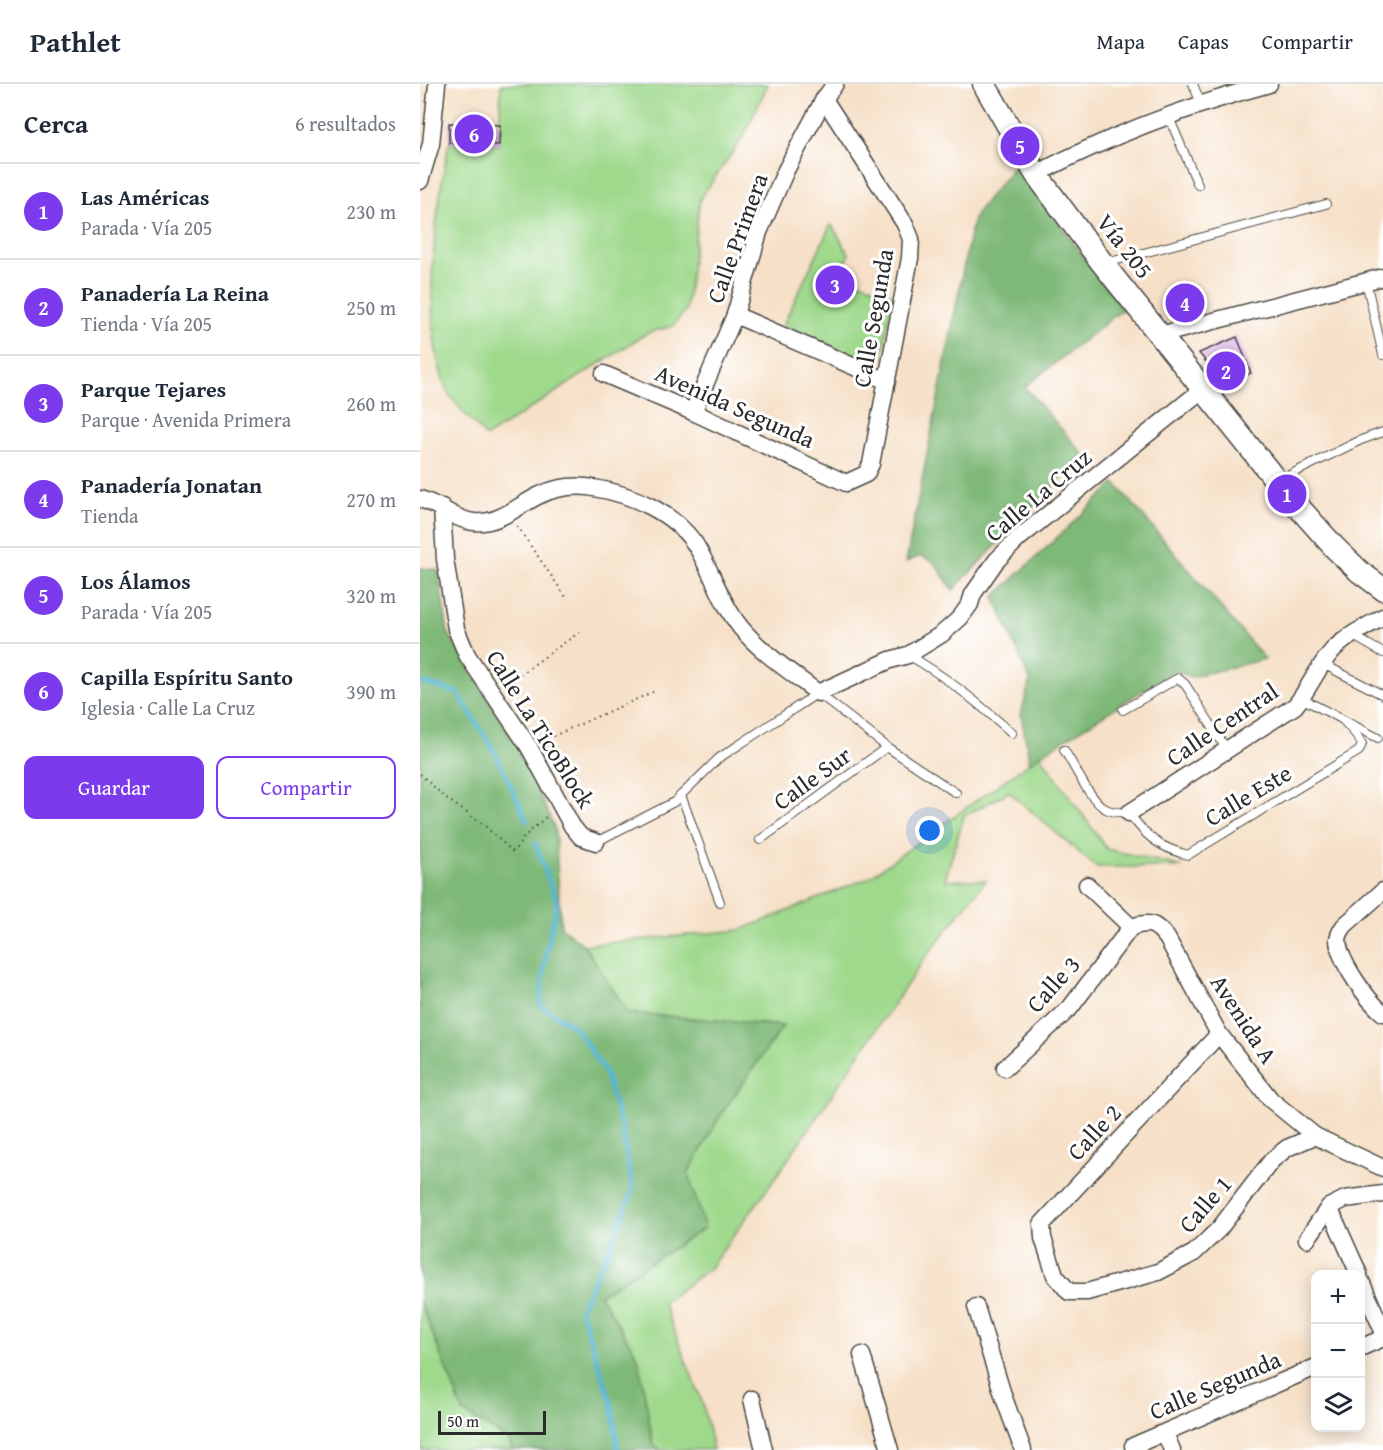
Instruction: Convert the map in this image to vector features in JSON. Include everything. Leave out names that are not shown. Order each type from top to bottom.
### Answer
[{"type":"main road","name":"Vía 205","points":[[984,84],[1036,174],[1103,264],[1277,481],[1335,548],[1360,572],[1383,589]]},
{"type":"street","points":[[420,181],[431,144],[428,108],[437,84]]},
{"type":"street","name":"Calle Primera","points":[[693,412],[735,315],[759,232],[786,170],[824,99],[835,84]]},
{"type":"street","points":[[1036,174],[1082,150],[1168,115],[1269,84]]},
{"type":"street","name":"Calle Segunda","points":[[824,99],[905,224],[910,239],[910,258],[871,464],[866,474],[846,483]]},
{"type":"street","points":[[1160,335],[1383,277]]},
{"type":"street","points":[[735,315],[886,381]]},
{"type":"street","name":"Avenida Segunda","points":[[604,374],[693,412],[846,483]]},
{"type":"street","name":"Calle La Cruz","points":[[818,693],[890,660],[908,655],[942,634],[960,618],[970,604],[973,594],[996,561],[1019,538],[1203,389]]},
{"type":"street","points":[[420,499],[442,507],[463,520],[475,523],[485,522],[508,513],[541,494],[565,487],[594,488],[656,509],[677,523],[694,544],[734,617],[759,648],[818,693]]},
{"type":"street","name":"Calle La TicoBlock","points":[[442,507],[444,560],[456,629],[467,655],[529,747],[572,826],[581,837],[596,842]]},
{"type":"street","name":"Calle Central","points":[[1129,813],[1295,706],[1330,653],[1352,635],[1383,616]]},
{"type":"street","points":[[1087,885],[1131,927]]},
{"type":"street","points":[[1383,891],[1344,926],[1338,939],[1340,952],[1358,983],[1383,1013]]},
{"type":"street","name":"Avenida A","points":[[1131,927],[1143,923],[1158,926],[1167,938],[1219,1034],[1271,1100],[1315,1136],[1383,1168]]},
{"type":"street","name":"Calle 3","points":[[1005,1068],[1070,1008],[1131,927]]},
{"type":"street","name":"Calle 2","points":[[1054,1275],[1043,1238],[1042,1224],[1219,1034]]},
{"type":"street","name":"Calle 1","points":[[1054,1275],[1069,1292],[1087,1292],[1158,1272],[1194,1253],[1219,1229],[1272,1160],[1287,1148],[1315,1136]]},
{"type":"street","points":[[1307,1239],[1329,1207],[1345,1199],[1383,1194]]},
{"type":"street","points":[[1329,1207],[1357,1270]]},
{"type":"street","points":[[1365,1290],[1383,1331]]},
{"type":"street","points":[[976,1307],[1004,1398],[1023,1450]]},
{"type":"street","points":[[1365,1346],[1383,1338]]},
{"type":"street","points":[[862,1355],[890,1450]]},
{"type":"street","name":"Calle Segunda","points":[[1133,1446],[1311,1369]]},
{"type":"street","points":[[752,1399],[764,1450]]},
{"type":"street","points":[[1165,1433],[1172,1450]]},
{"type":"lane","points":[[1193,84],[1202,104]]},
{"type":"lane","points":[[1168,115],[1198,185]]},
{"type":"lane","points":[[1103,264],[1326,204]]},
{"type":"lane","points":[[1365,281],[1383,355]]},
{"type":"lane","points":[[1277,481],[1361,440],[1383,432]]},
{"type":"lane","points":[[1352,635],[1383,653]]},
{"type":"lane","points":[[908,655],[934,669],[967,693],[1012,733]]},
{"type":"lane","points":[[1323,664],[1383,695]]},
{"type":"lane","points":[[1123,710],[1178,678],[1185,684],[1227,750]]},
{"type":"lane","points":[[818,693],[887,747],[956,793]]},
{"type":"lane","name":"Calle La TicoBlock","points":[[596,842],[674,802],[719,758],[818,693]]},
{"type":"lane","points":[[1301,698],[1378,738]]},
{"type":"lane","name":"Calle Este","points":[[1129,813],[1153,840],[1169,850],[1188,855],[1361,748],[1359,737],[1342,719]]},
{"type":"lane","name":"Calle Sur","points":[[760,840],[887,747]]},
{"type":"lane","points":[[1064,750],[1103,807],[1112,812],[1129,813]]},
{"type":"lane","points":[[681,795],[720,902]]},
{"type":"path","points":[[508,513],[568,600]]},
{"type":"path","points":[[494,693],[581,631]]},
{"type":"path","points":[[529,747],[655,691]]},
{"type":"path","points":[[420,774],[447,799],[484,825],[513,852],[527,834],[561,803]]},
{"type":"green space","points":[[501,84],[768,84],[743,137],[700,199],[686,310],[673,326],[647,333],[486,437],[447,391],[434,335],[433,269],[439,203],[449,143],[499,145]]},
{"type":"green space","points":[[1015,165],[1123,309],[1025,387],[1084,455],[953,590],[934,562],[921,556],[906,562],[971,229],[976,213]]},
{"type":"green space","points":[[831,224],[849,254],[842,275],[893,295],[882,357],[876,363],[867,363],[783,325]]},
{"type":"green space","points":[[1115,483],[1265,659],[1191,677],[1175,670],[1030,763],[1021,715],[1030,680],[994,597]]},
{"type":"green space","points":[[420,568],[438,570],[448,633],[516,744],[555,829],[561,927],[584,945],[628,1013],[783,1026],[722,1113],[688,1173],[705,1228],[600,1295],[638,1357],[653,1443],[660,1450],[512,1450],[509,1440],[463,1412],[420,1302]]},
{"type":"green space","points":[[1040,755],[1107,849],[1183,867],[1096,867],[1009,792],[964,816],[945,880],[986,880],[925,958],[773,1181],[710,1268],[663,1303],[703,1404],[713,1450],[660,1450],[653,1443],[638,1357],[600,1295],[704,1228],[688,1174],[722,1113],[783,1026],[628,1013],[584,945],[741,930],[868,878]]},
{"type":"green space","points":[[420,1302],[463,1411],[509,1440],[512,1450],[420,1450]]},
{"type":"building","points":[[449,123],[500,125],[499,145],[449,143]]},
{"type":"building","points":[[1198,291],[1201,306],[1173,313],[1170,299]]},
{"type":"building","points":[[1237,337],[1251,373],[1226,386],[1199,353]]},
{"type":"waterway","points":[[420,682],[458,693],[495,752],[527,821]]},
{"type":"waterway","points":[[535,843],[557,902],[545,959],[540,1005],[575,1027],[604,1070],[621,1125],[633,1189],[617,1231],[580,1309],[612,1404],[618,1450]]},
{"type":"place","name":"Capilla Espíritu Santo","points":[[474,134]]},
{"type":"place","name":"Los Álamos","points":[[1020,146]]},
{"type":"place","name":"Parque Tejares","points":[[835,285]]},
{"type":"place","name":"Panadería Jonatan","points":[[1185,303]]},
{"type":"place","name":"Panadería La Reina","points":[[1226,371]]},
{"type":"place","name":"Las Américas","points":[[1287,494]]}]
